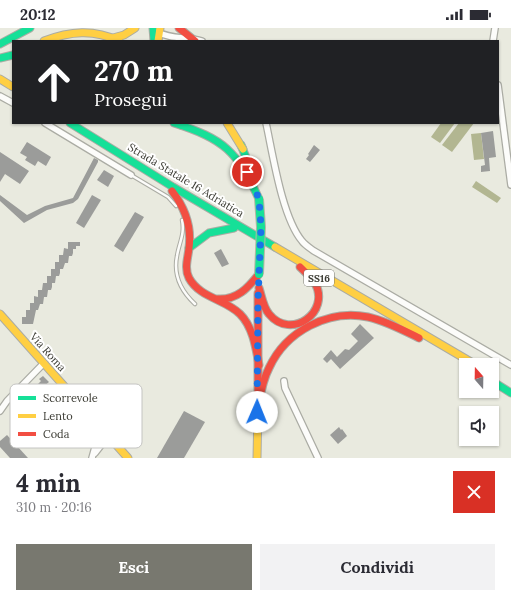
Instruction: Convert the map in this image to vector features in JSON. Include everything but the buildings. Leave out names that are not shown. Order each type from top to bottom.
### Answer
[{"type":"main road","points":[[0,44],[30,28]]},
{"type":"main road","points":[[46,40],[55,36],[73,32],[95,32],[116,40],[135,28]]},
{"type":"main road","points":[[179,28],[194,40]]},
{"type":"main road","points":[[0,58],[12,55]]},
{"type":"main road","points":[[0,79],[12,86]]},
{"type":"main road","points":[[0,86],[12,93]]},
{"type":"main road","name":"Strada Statale 16 Adriatica","points":[[63,124],[459,362]]},
{"type":"main road","name":"Strada Statale 16 Adriatica","points":[[72,124],[186,194],[464,358]]},
{"type":"main road","points":[[85,124],[186,194]]},
{"type":"main road","points":[[180,124],[217,139],[232,150],[247,172],[259,199]]},
{"type":"main road","points":[[227,124],[243,149]]},
{"type":"main road","points":[[232,124],[256,183],[259,199],[261,227],[257,458]]},
{"type":"main road","points":[[172,191],[186,212],[190,227],[186,266],[188,277],[199,291],[212,299],[233,308],[246,320],[253,337],[259,365]]},
{"type":"main road","points":[[189,248],[201,236],[215,230],[234,228]]},
{"type":"main road","points":[[259,288],[271,317],[280,323],[292,325],[303,322],[314,314],[319,304],[319,293],[316,283],[300,266]]},
{"type":"main road","points":[[212,299],[225,300],[235,298],[248,289],[259,274]]},
{"type":"main road","name":"Via Roma","points":[[0,314],[62,384]]},
{"type":"main road","points":[[257,412],[264,380],[271,362],[286,343],[306,326],[323,319],[341,315],[360,315],[381,320],[419,338]]},
{"type":"main road","points":[[499,378],[511,386]]},
{"type":"main road","points":[[499,385],[511,392]]},
{"type":"main road","points":[[253,458],[257,438]]},
{"type":"main road","name":"Via Roma","points":[[119,448],[128,458]]},
{"type":"street","points":[[493,40],[495,28]]},
{"type":"street","points":[[157,32],[168,39],[194,40]]},
{"type":"street","points":[[499,93],[511,185]]},
{"type":"street","points":[[0,96],[12,102]]},
{"type":"street","points":[[47,124],[131,175]]},
{"type":"street","points":[[266,124],[286,209],[294,229],[302,242],[314,251],[511,365]]},
{"type":"street","points":[[24,384],[44,363]]},
{"type":"street","points":[[284,381],[285,388],[318,458]]},
{"type":"street","points":[[0,411],[10,398]]},
{"type":"lane","points":[[131,175],[168,197],[181,213],[184,232],[177,256],[177,279],[183,291],[195,304]]},
{"type":"shaded area","points":[[440,124],[454,124],[440,143],[431,137]]},
{"type":"shaded area","points":[[458,124],[473,124],[452,152],[442,145]]},
{"type":"shaded area","points":[[481,133],[484,159],[474,160],[471,134]]},
{"type":"shaded area","points":[[476,181],[501,198],[497,203],[472,187]]},
{"type":"traffic: fast","points":[[0,44],[30,28]]},
{"type":"traffic: fast","points":[[153,28],[154,40]]},
{"type":"traffic: fast","points":[[0,58],[12,55]]},
{"type":"traffic: fast","points":[[72,124],[173,187],[275,247]]},
{"type":"traffic: fast","points":[[177,124],[205,135],[217,141],[227,149],[236,158],[259,199]]},
{"type":"traffic: fast","points":[[241,145],[253,175]]},
{"type":"traffic: fast","points":[[259,199],[261,227],[259,274]]},
{"type":"traffic: fast","points":[[189,248],[209,233],[234,228]]},
{"type":"traffic: fast","points":[[499,385],[511,393]]},
{"type":"traffic: slow","points":[[113,38],[124,35],[135,28]]},
{"type":"traffic: slow","points":[[158,40],[160,28]]},
{"type":"traffic: slow","points":[[47,40],[73,33],[91,33],[117,40]]},
{"type":"traffic: slow","points":[[0,79],[12,86]]},
{"type":"traffic: slow","points":[[228,124],[243,149]]},
{"type":"traffic: slow","points":[[275,247],[464,358]]},
{"type":"traffic: slow","points":[[0,314],[62,384]]},
{"type":"traffic: slow","points":[[257,458],[258,407]]},
{"type":"traffic: slow","points":[[119,448],[128,458]]},
{"type":"traffic: jam","points":[[179,28],[194,40]]},
{"type":"traffic: jam","points":[[172,191],[181,204],[188,225],[190,240],[187,267],[189,278],[200,290],[234,309],[240,314],[251,331],[259,365]]},
{"type":"traffic: jam","points":[[259,288],[267,311],[278,322],[288,325],[297,324],[306,320],[313,313],[318,304],[319,294],[315,283],[300,267]]},
{"type":"traffic: jam","points":[[218,299],[225,299],[242,292],[259,274]]},
{"type":"traffic: jam","points":[[258,293],[258,393]]},
{"type":"traffic: jam","points":[[257,412],[265,378],[276,355],[297,333],[310,326],[338,316],[353,315],[368,317],[388,323],[419,338]]},
{"type":"route","points":[[247,172],[259,199],[261,227],[258,300],[259,365],[257,412]]}]
